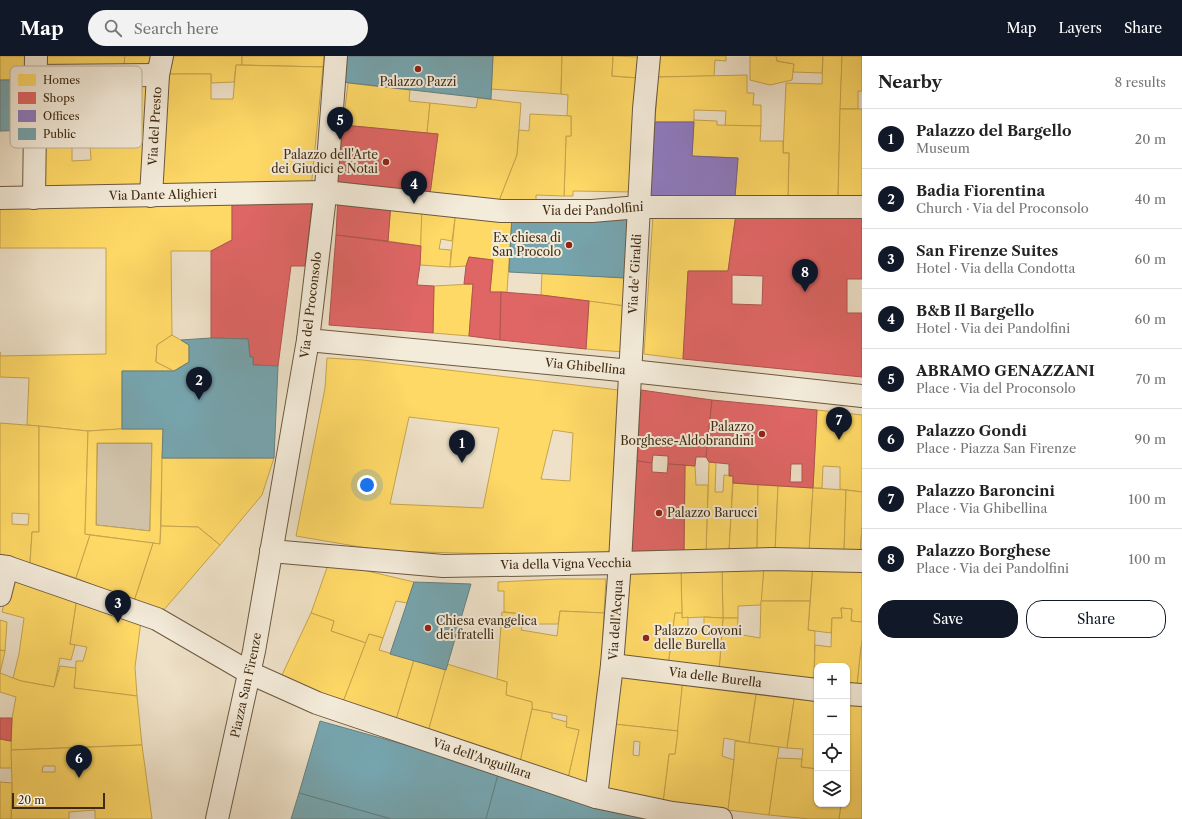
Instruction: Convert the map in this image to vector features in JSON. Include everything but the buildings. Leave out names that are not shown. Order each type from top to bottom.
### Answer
[{"type":"street","name":"Via del Proconsolo","points":[[271,551],[308,340],[325,192],[336,56]]},
{"type":"street","name":"Via de' Giraldi","points":[[631,371],[644,109],[649,56]]},
{"type":"street","points":[[36,66],[160,66]]},
{"type":"street","name":"Via del Presto","points":[[150,196],[160,66]]},
{"type":"street","points":[[34,198],[35,148]]},
{"type":"street","name":"Via Dante Alighieri","points":[[0,198],[325,192]]},
{"type":"street","name":"Via dei Pandolfini","points":[[325,192],[501,210],[592,211],[639,208],[862,207]]},
{"type":"street","name":"Via Ghibellina","points":[[308,340],[631,371],[862,396]]},
{"type":"street","name":"Via dell'Acqua","points":[[596,797],[612,666],[620,563],[631,371]]},
{"type":"street","name":"Via della Vigna Vecchia","points":[[271,551],[443,566],[773,559],[862,561]]},
{"type":"street","name":"Piazza San Firenze","points":[[217,819],[250,673],[271,551]]},
{"type":"street","points":[[0,596],[3,567]]},
{"type":"street","name":"Via dell'Anguillara","points":[[3,567],[157,619],[250,673],[317,703],[596,797],[671,816],[721,819]]},
{"type":"street","name":"Via delle Burella","points":[[612,666],[814,690]]},
{"type":"street","points":[[850,694],[862,695]]},
{"type":"shaded area","points":[[97,443],[152,443],[150,531],[96,525]]},
{"type":"place","name":"Palazzo Pazzi","points":[[418,69]]},
{"type":"place","name":"ABRAMO GENAZZANI","points":[[340,140]]},
{"type":"place","name":"Palazzo dell'Arte dei Giudici e Notai","points":[[386,162]]},
{"type":"place","name":"B&B Il Bargello","points":[[414,204]]},
{"type":"place","name":"Ex chiesa di San Procolo","points":[[569,245]]},
{"type":"place","name":"Palazzo Borghese","points":[[805,292]]},
{"type":"place","name":"Badia Fiorentina","points":[[199,400]]},
{"type":"place","name":"Palazzo Borghese-Aldobrandini","points":[[762,434]]},
{"type":"place","name":"Palazzo Baroncini","points":[[839,440]]},
{"type":"place","name":"Palazzo del Bargello","points":[[462,463]]},
{"type":"place","name":"Palazzo Barucci","points":[[659,513]]},
{"type":"place","name":"San Firenze Suites","points":[[118,623]]},
{"type":"place","name":"Chiesa evangelica dei fratelli","points":[[428,628]]},
{"type":"place","name":"Palazzo Covoni delle Burella","points":[[646,638]]},
{"type":"place","name":"Palazzo Gondi","points":[[79,778]]}]
